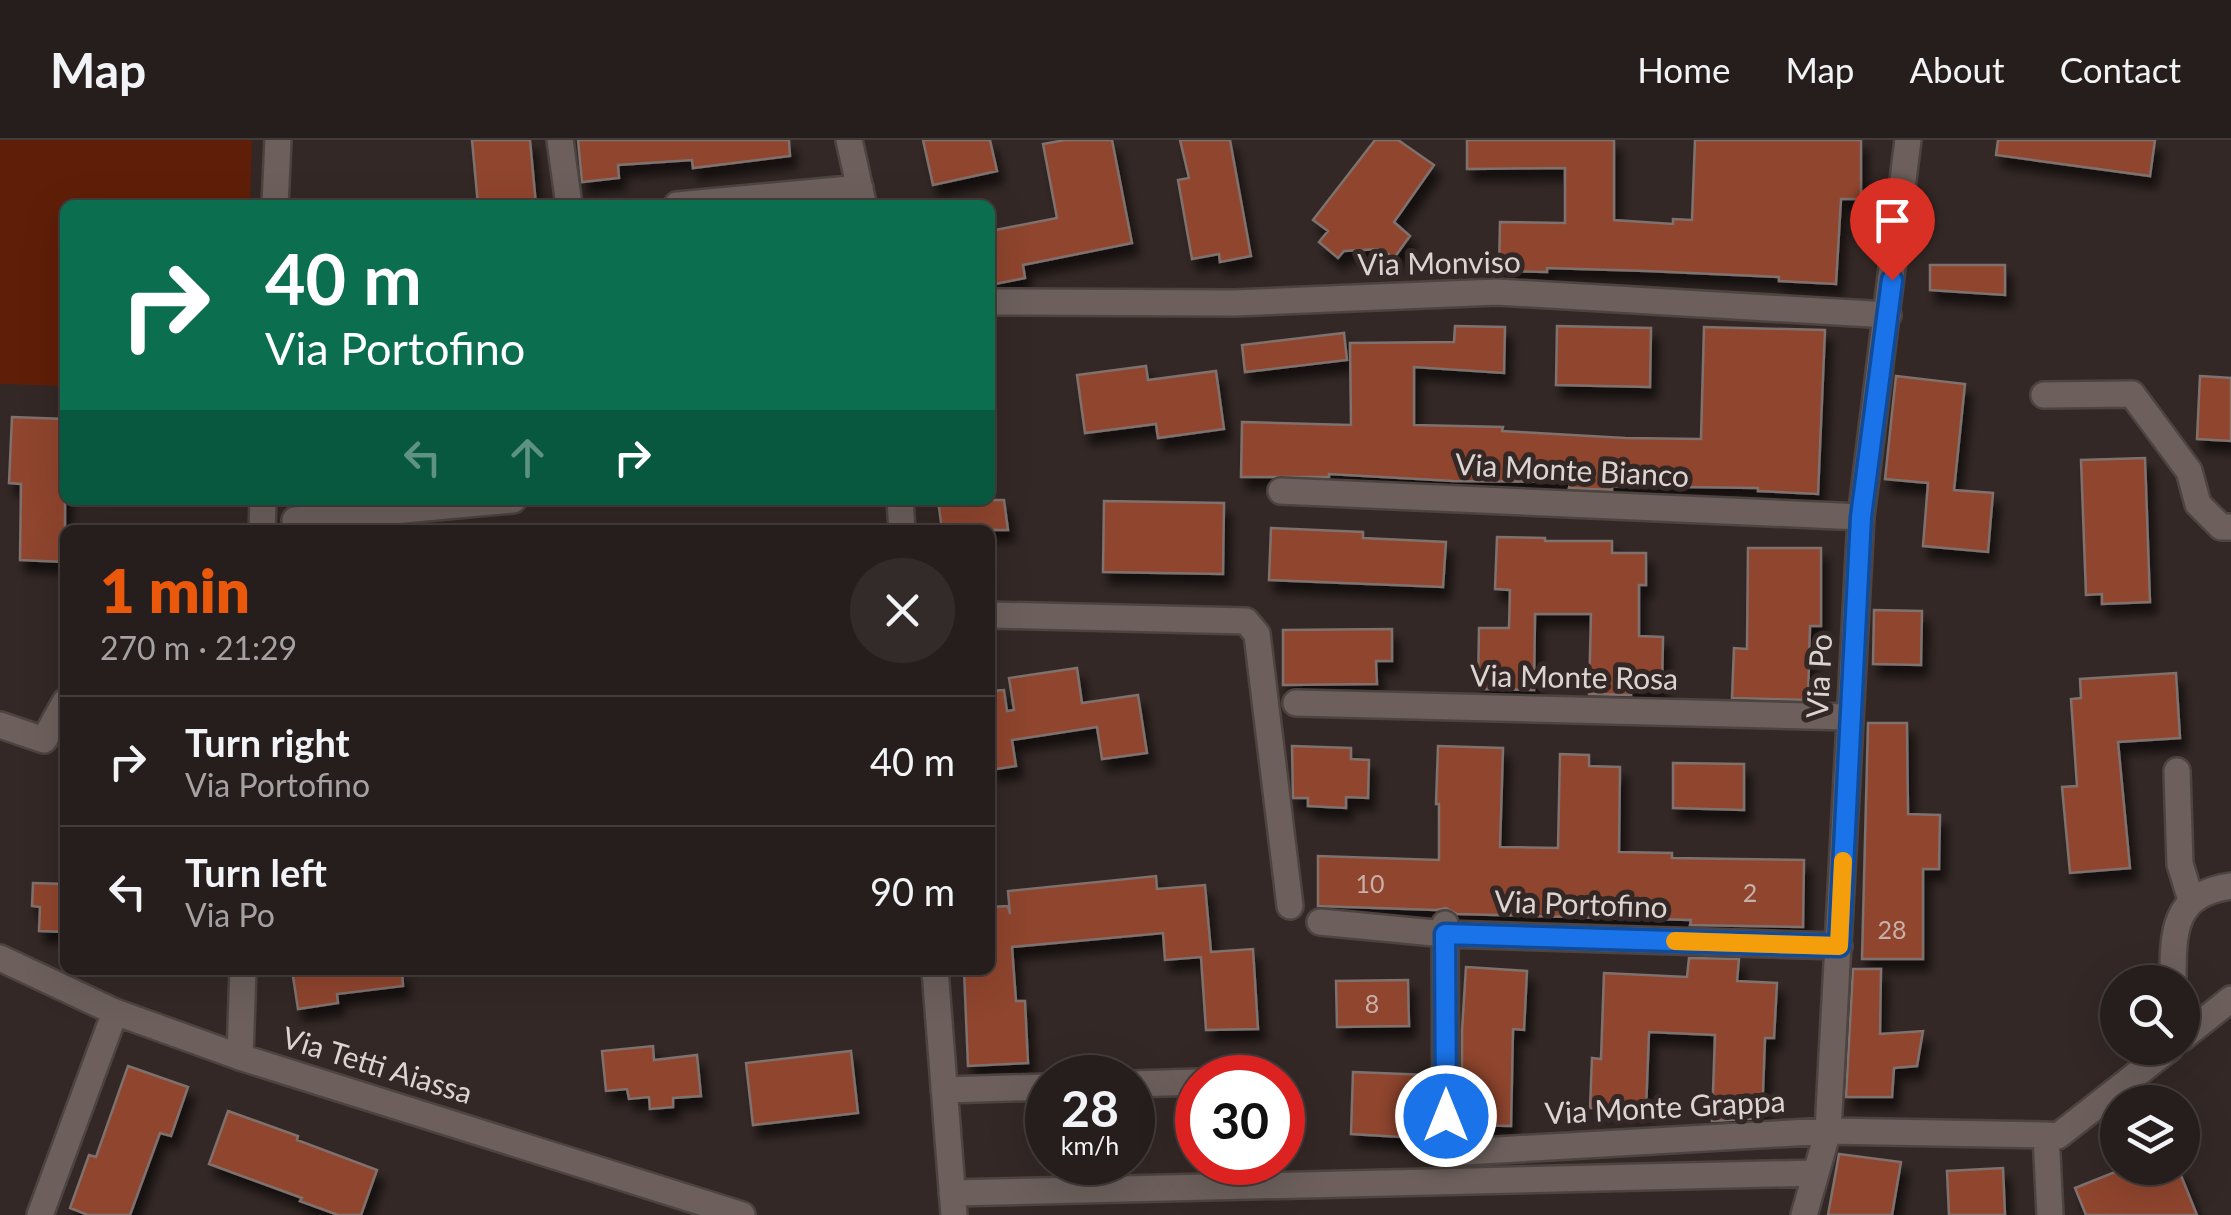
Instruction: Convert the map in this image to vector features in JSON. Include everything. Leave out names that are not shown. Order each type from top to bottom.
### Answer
[{"type":"street","points":[[275,200],[278,140]]},
{"type":"street","points":[[560,140],[568,200]]},
{"type":"street","points":[[793,200],[862,197],[849,140]]},
{"type":"street","name":"Via Po","points":[[1804,1215],[1828,1131],[1861,517],[1908,140]]},
{"type":"street","name":"Via Monviso","points":[[995,302],[1234,303],[1497,292],[1888,315]]},
{"type":"street","points":[[2044,395],[2132,394],[2189,472],[2198,504],[2221,527],[2231,527]]},
{"type":"street","name":"Via Monte Bianco","points":[[1281,491],[1861,517]]},
{"type":"street","points":[[295,520],[458,505]]},
{"type":"street","points":[[995,616],[1246,621],[1256,634],[1290,906]]},
{"type":"street","name":"Via Monte Rosa","points":[[1296,703],[1850,717]]},
{"type":"street","points":[[0,725],[44,740],[60,711]]},
{"type":"street","points":[[2176,770],[2180,864],[2191,900]]},
{"type":"street","points":[[2173,965],[2173,931],[2191,900],[2213,889],[2231,886]]},
{"type":"street","name":"Via Portofino","points":[[1320,922],[1839,946]]},
{"type":"street","name":"Via Monte Grappa","points":[[1445,929],[1446,1153],[1828,1131],[2046,1135]]},
{"type":"street","name":"Via Tetti Aiassa","points":[[0,958],[116,1012],[240,1058],[742,1215]]},
{"type":"street","points":[[240,1058],[243,975]]},
{"type":"street","points":[[936,975],[953,1204],[1175,1183]]},
{"type":"street","points":[[2200,1024],[2231,999]]},
{"type":"street","points":[[40,1215],[116,1012]]},
{"type":"street","points":[[2133,1077],[2140,1065]]},
{"type":"street","points":[[2050,1215],[2046,1135],[2058,1136],[2148,1065]]},
{"type":"street","points":[[944,1090],[1025,1088]]},
{"type":"street","points":[[1305,1174],[1816,1173]]},
{"type":"shaded area","points":[[0,140],[252,140],[250,200],[60,200],[60,386],[0,384]]},
{"type":"building","points":[[472,140],[530,140],[536,200],[478,200]]},
{"type":"building","points":[[578,140],[789,140],[790,156],[693,168],[692,160],[618,165],[619,178],[582,182]]},
{"type":"building","points":[[923,140],[990,140],[997,171],[933,185]]},
{"type":"building","points":[[1112,140],[1132,243],[1023,265],[1025,278],[995,284],[995,230],[1057,218],[1043,144]]},
{"type":"building","points":[[1180,140],[1230,140],[1251,256],[1220,262],[1219,254],[1192,259],[1178,180],[1189,178]]},
{"type":"building","points":[[1375,140],[1398,140],[1434,165],[1394,222],[1410,236],[1394,258],[1381,249],[1344,251],[1338,258],[1319,242],[1328,231],[1313,220]]},
{"type":"building","points":[[1467,140],[1614,140],[1614,220],[1673,224],[1673,219],[1692,220],[1695,140],[1861,140],[1861,199],[1841,199],[1836,284],[1779,281],[1779,277],[1647,271],[1499,271],[1500,222],[1565,223],[1565,168],[1467,169]]},
{"type":"building","points":[[1998,140],[2155,140],[2150,176],[1996,155]]},
{"type":"building","points":[[1930,265],[2005,265],[2005,295],[1930,290]]},
{"type":"building","points":[[1455,326],[1505,327],[1504,373],[1414,367],[1414,425],[1701,439],[1704,327],[1825,330],[1818,494],[1758,488],[1612,486],[1612,490],[1569,488],[1570,482],[1329,474],[1241,477],[1242,422],[1351,425],[1350,343],[1454,342]]},
{"type":"building","points":[[1557,326],[1651,328],[1650,387],[1556,385]]},
{"type":"building","points":[[1344,333],[1347,360],[1245,372],[1242,345]]},
{"type":"building","points":[[1146,366],[1148,380],[1216,371],[1224,429],[1158,438],[1156,424],[1085,433],[1077,375]]},
{"type":"building","points":[[1896,376],[1965,384],[1954,490],[1993,493],[1988,552],[1923,546],[1928,483],[1885,479]]},
{"type":"building","points":[[2200,376],[2231,378],[2231,441],[2197,439]]},
{"type":"building","points":[[12,417],[60,419],[60,505],[65,505],[65,525],[60,525],[60,562],[20,560],[21,484],[9,483]]},
{"type":"building","points":[[2145,458],[2150,602],[2102,604],[2102,594],[2086,595],[2081,460]]},
{"type":"building","points":[[995,500],[1004,500],[1008,530],[995,530],[995,525],[941,525],[939,505],[995,505]]},
{"type":"building","points":[[1104,501],[1224,503],[1223,574],[1103,572]]},
{"type":"building","points":[[1271,528],[1363,532],[1363,538],[1446,542],[1443,587],[1269,580]]},
{"type":"building","points":[[1497,537],[1612,541],[1612,553],[1646,553],[1646,585],[1639,585],[1639,636],[1663,637],[1662,689],[1631,689],[1631,695],[1589,694],[1591,614],[1535,614],[1534,690],[1478,689],[1479,628],[1509,628],[1510,590],[1495,589]]},
{"type":"building","points":[[1748,548],[1821,548],[1821,626],[1810,626],[1808,700],[1732,698],[1734,648],[1747,649]]},
{"type":"building","points":[[1874,610],[1922,611],[1921,665],[1873,664]]},
{"type":"building","points":[[1392,629],[1392,661],[1376,661],[1377,684],[1283,685],[1283,630]]},
{"type":"building","points":[[1077,668],[1082,703],[1138,695],[1147,753],[1102,759],[1097,727],[1012,740],[1016,766],[995,769],[995,691],[1004,690],[1007,711],[1014,710],[1009,678]]},
{"type":"building","points":[[2176,673],[2180,738],[2118,742],[2130,868],[2070,873],[2062,787],[2077,786],[2071,699],[2081,698],[2080,679]]},
{"type":"building","points":[[1868,723],[1907,723],[1908,814],[1940,815],[1939,869],[1923,869],[1923,959],[1862,959]]},
{"type":"building","points":[[1292,746],[1351,748],[1351,759],[1369,760],[1368,798],[1346,797],[1346,808],[1308,806],[1308,798],[1293,798]]},
{"type":"building","points":[[1438,746],[1503,748],[1500,847],[1558,848],[1560,754],[1589,755],[1589,766],[1620,767],[1619,852],[1672,853],[1672,858],[1804,860],[1803,927],[1457,914],[1446,908],[1318,906],[1318,856],[1439,860]]},
{"type":"building","points":[[1673,763],[1744,764],[1744,810],[1673,808]]},
{"type":"building","points":[[1156,876],[1157,889],[1205,885],[1211,952],[1253,949],[1258,1029],[1206,1030],[1201,957],[1165,960],[1163,933],[1012,947],[1016,1001],[1025,1001],[1025,1063],[968,1066],[964,975],[995,975],[995,907],[1008,906],[1010,914],[1008,891]]},
{"type":"building","points":[[33,883],[60,884],[60,932],[39,931],[40,907],[32,906]]},
{"type":"building","points":[[1689,958],[1739,959],[1737,981],[1777,983],[1774,1038],[1765,1038],[1762,1118],[1712,1121],[1715,1035],[1649,1032],[1646,1110],[1590,1108],[1592,1058],[1601,1059],[1604,973],[1687,977]]},
{"type":"building","points":[[1466,967],[1527,971],[1524,1030],[1513,1029],[1511,1126],[1462,1125]]},
{"type":"building","points":[[1853,969],[1881,969],[1880,1034],[1923,1031],[1917,1066],[1894,1068],[1892,1097],[1846,1097]]},
{"type":"building","points":[[293,975],[402,975],[403,986],[337,994],[338,1003],[298,1009]]},
{"type":"building","points":[[1408,980],[1409,1026],[1337,1027],[1336,981]]},
{"type":"building","points":[[653,1046],[654,1060],[697,1055],[701,1096],[673,1098],[673,1107],[650,1109],[649,1097],[629,1099],[627,1089],[606,1091],[602,1051]]},
{"type":"building","points":[[851,1051],[858,1113],[753,1125],[746,1063]]},
{"type":"building","points":[[128,1066],[188,1087],[171,1136],[160,1133],[130,1215],[88,1215],[70,1208],[89,1155],[96,1157]]},
{"type":"building","points":[[1353,1072],[1429,1075],[1430,1124],[1418,1124],[1418,1138],[1351,1134]]},
{"type":"building","points":[[228,1111],[377,1170],[361,1215],[338,1215],[209,1164]]},
{"type":"building","points":[[1839,1154],[1901,1162],[1892,1215],[1828,1215]]},
{"type":"building","points":[[2003,1168],[2005,1215],[1949,1215],[1947,1171]]},
{"type":"building","points":[[2100,1178],[2100,1185],[2185,1185],[2197,1215],[2086,1215],[2075,1188]]},
{"type":"slow traffic","points":[[1675,941],[1839,946],[1843,861]]},
{"type":"route","points":[[1446,1116],[1445,934],[1839,946],[1861,517],[1892,280]]}]
